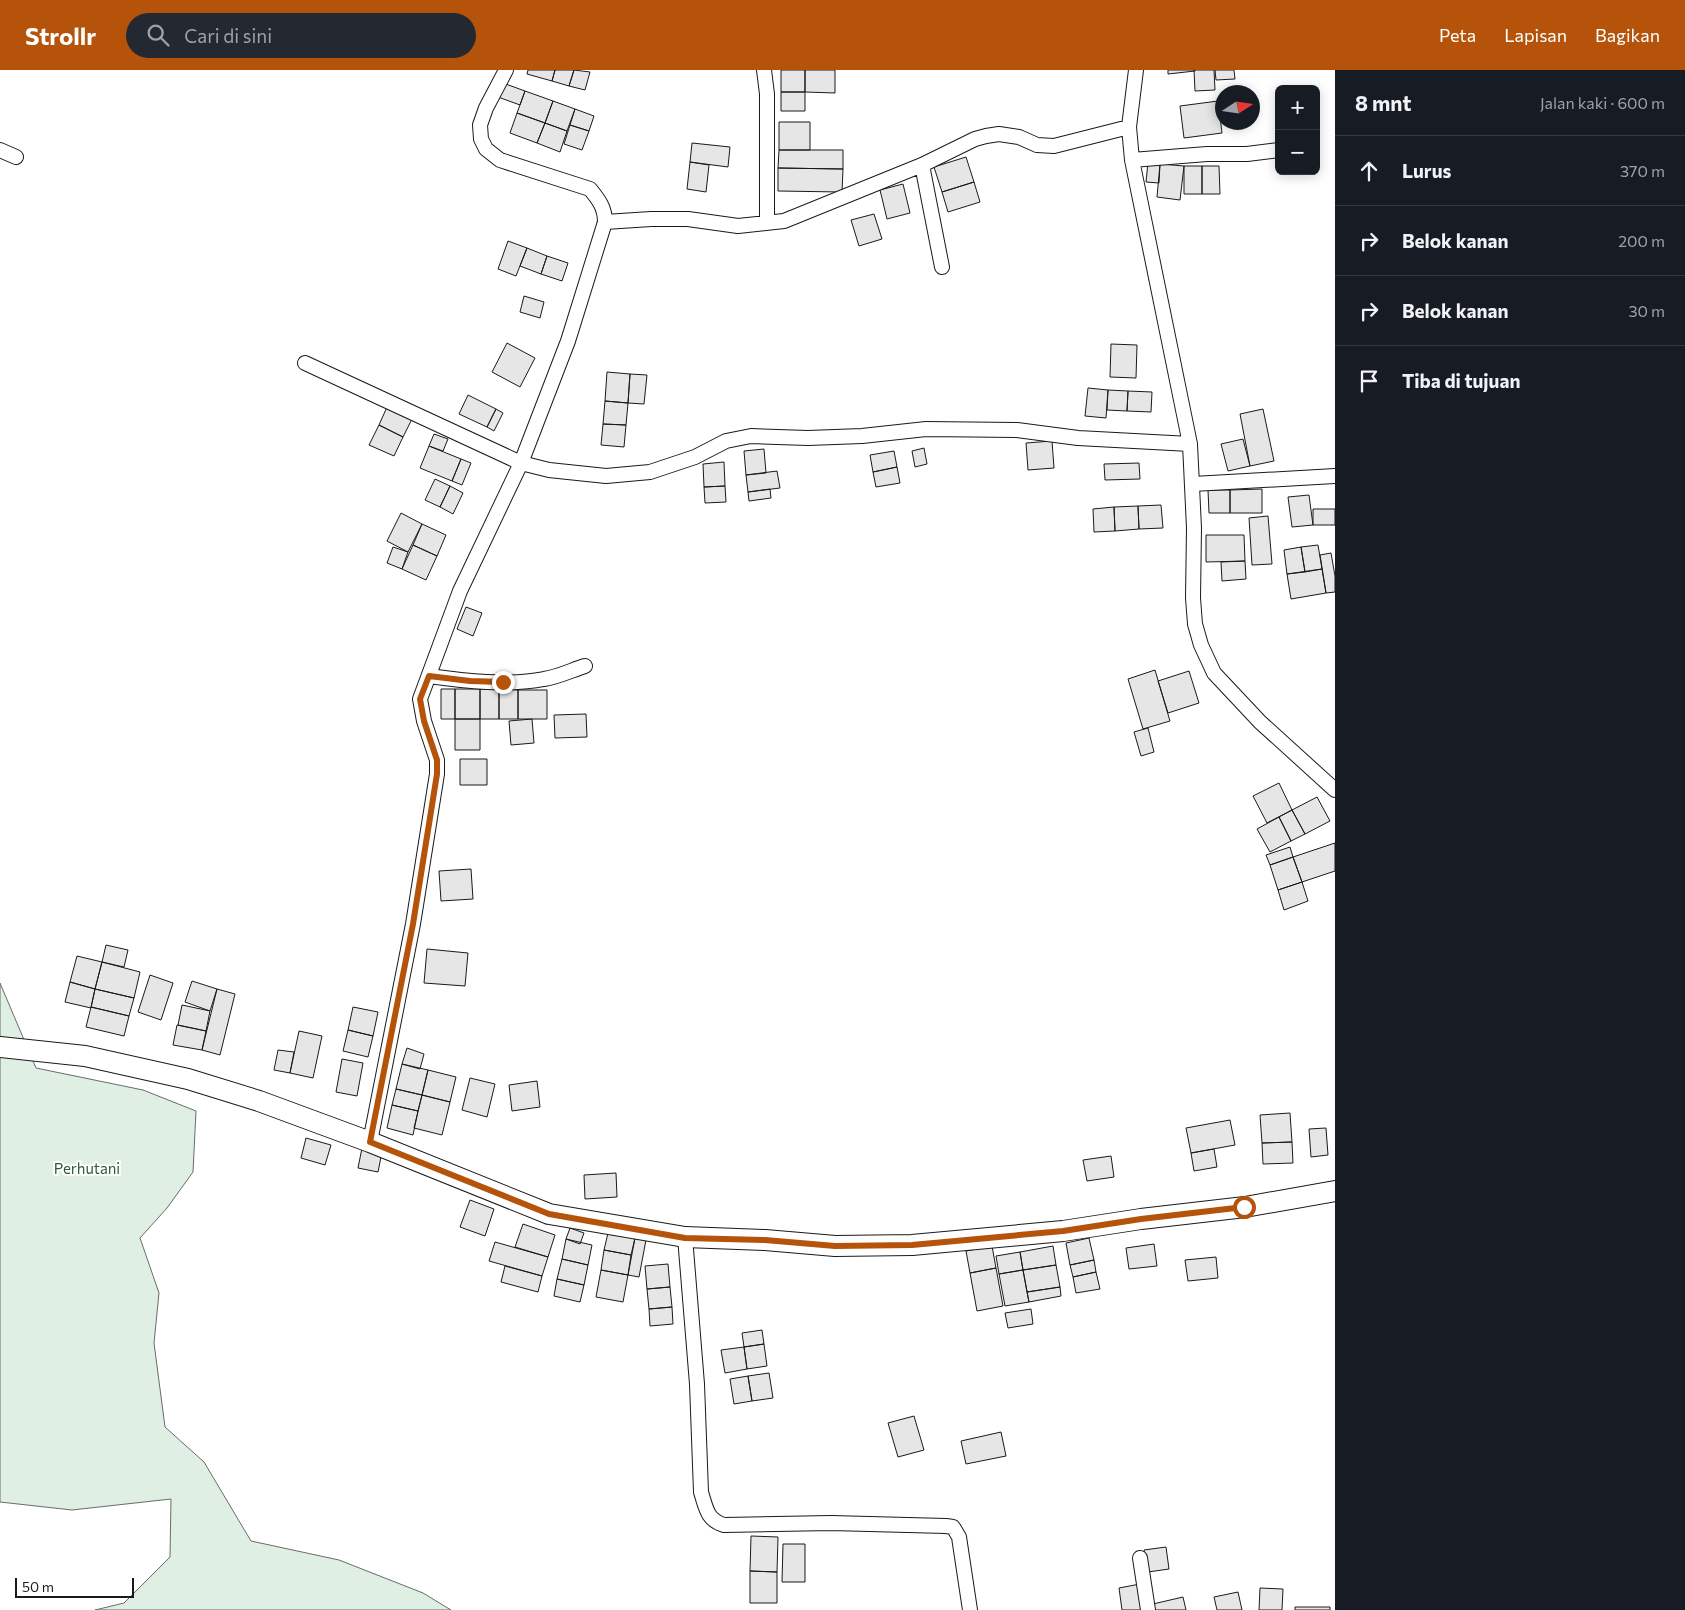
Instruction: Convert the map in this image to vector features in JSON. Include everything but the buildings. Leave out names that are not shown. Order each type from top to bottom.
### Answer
[{"type":"street","points":[[370,1142],[413,924],[437,774],[437,760],[424,721],[420,699],[460,591],[521,463],[568,341],[604,222],[605,212],[600,200],[590,189],[500,160],[486,149],[481,139],[480,125],[486,108],[506,70]]},
{"type":"street","points":[[764,70],[767,94],[768,223]]},
{"type":"street","points":[[1136,70],[1129,127],[1132,160],[1190,444],[1193,484],[1193,598],[1195,624],[1201,645],[1214,673],[1260,722],[1335,790]]},
{"type":"street","points":[[604,222],[678,219],[738,226],[784,221],[922,165],[975,139],[986,136],[1000,134],[1019,137],[1037,145],[1054,146],[1129,127]]},
{"type":"street","points":[[0,150],[16,157]]},
{"type":"street","points":[[1132,160],[1207,154],[1247,154],[1275,150]]},
{"type":"street","points":[[922,165],[942,267]]},
{"type":"street","points":[[304,363],[521,463],[550,470],[606,476],[650,472],[695,457],[726,441],[751,436],[808,438],[862,436],[926,428],[1017,430],[1078,438],[1190,444]]},
{"type":"street","points":[[1193,484],[1335,476]]},
{"type":"street","points":[[429,676],[470,681],[503,682],[544,679],[585,666]]},
{"type":"street","points":[[0,1047],[85,1056],[188,1079],[259,1101],[370,1142],[549,1214],[685,1238],[765,1240],[835,1246],[912,1245],[1063,1231],[1141,1219],[1244,1207],[1335,1191]]},
{"type":"street","points":[[685,1238],[697,1384],[702,1492],[710,1516],[716,1522],[724,1525],[831,1524],[946,1526],[953,1528],[959,1537],[970,1610]]},
{"type":"street","points":[[1140,1558],[1148,1610]]},
{"type":"green space","name":"Perhutani","points":[[0,983],[36,1068],[143,1090],[196,1111],[193,1172],[167,1208],[140,1238],[159,1293],[154,1343],[165,1427],[204,1462],[251,1541],[339,1560],[423,1593],[451,1610],[95,1610],[124,1603],[170,1557],[171,1499],[72,1510],[0,1502]]},
{"type":"route","points":[[503,682],[470,681],[429,676],[420,699],[424,721],[434,746],[437,774],[413,924],[370,1142],[549,1214],[685,1238],[765,1240],[835,1246],[912,1245],[1063,1231],[1141,1219],[1244,1207]]}]
